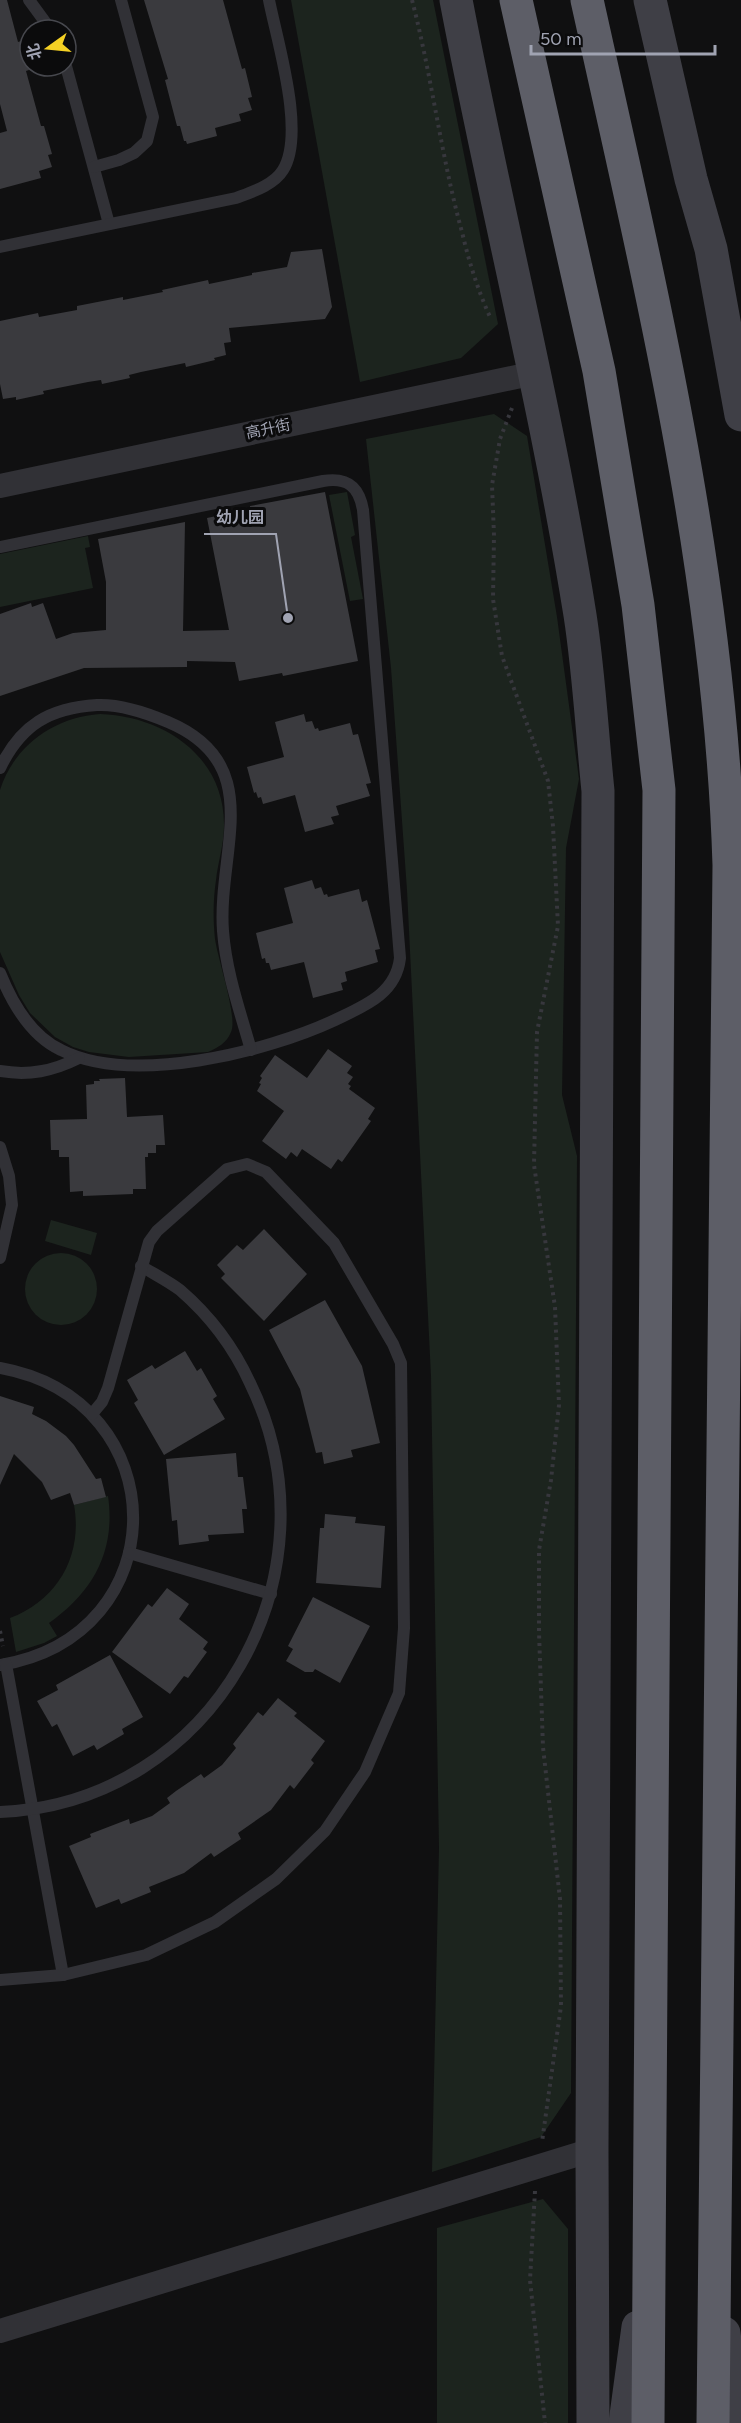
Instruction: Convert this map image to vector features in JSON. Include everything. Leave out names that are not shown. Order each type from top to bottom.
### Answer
[{"type":"highway","points":[[587,0],[665,353],[705,591],[727,781],[729,865],[713,2423]]},
{"type":"highway","points":[[516,1],[599,372],[638,605],[659,790],[647,2250],[648,2423]]},
{"type":"street","points":[[456,0],[525,375],[580,616],[598,791],[592,2150],[593,2423]]},
{"type":"street","points":[[650,0],[711,249],[741,415]]},
{"type":"street","name":"高升街","points":[[0,486],[525,375]]},
{"type":"street","points":[[729,865],[741,775]]},
{"type":"street","points":[[0,2331],[592,2150]]},
{"type":"street","points":[[625,2423],[647,2250]]},
{"type":"street","points":[[714,2252],[736,2423]]},
{"type":"lane","points":[[29,0],[42,18]]},
{"type":"lane","points":[[94,167],[134,153],[147,141],[153,117],[121,0]]},
{"type":"lane","points":[[0,247],[236,198],[263,188],[283,171],[290,150],[292,109],[269,0]]},
{"type":"lane","points":[[69,78],[109,224]]},
{"type":"lane","points":[[0,547],[331,480],[346,481],[359,492],[363,510],[400,958],[399,970],[384,993],[361,1007],[291,1039],[207,1060],[176,1064],[104,1063],[79,1058],[46,1041],[33,1029],[7,990],[0,973]]},
{"type":"lane","points":[[0,768],[7,753],[25,730],[40,719],[58,711],[100,705],[138,712],[179,726],[200,741],[214,756],[226,776],[231,796],[232,817],[223,886],[222,930],[225,955],[251,1050]]},
{"type":"lane","points":[[0,1071],[47,1072],[79,1058]]},
{"type":"lane","points":[[0,1147],[9,1176],[12,1204],[4,1220],[0,1258]]},
{"type":"lane","points":[[0,1980],[63,1975],[146,1955],[215,1922],[276,1879],[325,1831],[365,1772],[399,1693],[404,1628],[401,1363],[393,1344],[334,1243],[266,1172],[247,1164],[227,1169],[157,1231],[148,1242],[108,1389],[102,1402],[92,1414]]},
{"type":"lane","points":[[0,1812],[34,1809],[83,1797],[114,1784],[145,1767],[172,1746],[198,1723],[221,1697],[240,1668],[256,1637],[271,1594],[280,1548],[282,1502],[273,1445],[259,1401],[244,1370],[225,1340],[203,1313],[178,1289],[141,1266]]},
{"type":"lane","points":[[0,1368],[43,1379],[63,1390],[92,1414],[112,1440],[123,1461],[133,1506],[129,1553],[122,1575],[111,1596],[80,1631],[62,1645],[40,1655],[3,1665],[34,1809],[63,1975]]},
{"type":"lane","points":[[129,1553],[271,1594]]},
{"type":"path","points":[[412,0],[426,54],[450,191],[472,270],[495,324]]},
{"type":"path","points":[[525,375],[500,439],[492,485],[493,598],[502,656],[548,782],[553,826],[558,926],[544,984],[537,1032],[534,1165],[555,1307],[559,1405],[551,1480],[539,1550],[538,1632],[543,1747],[560,1899],[561,1994],[542,2145]]},
{"type":"path","points":[[535,2188],[530,2280],[545,2423]]},
{"type":"shaded area","points":[[291,0],[433,0],[498,324],[461,358],[360,382]]},
{"type":"shaded area","points":[[494,414],[527,436],[557,617],[579,779],[566,848],[562,1095],[577,1156],[571,2093],[541,2137],[432,2172],[439,1848],[431,1376],[407,890],[391,668],[366,439]]},
{"type":"shaded area","points":[[347,492],[355,535],[351,537],[363,599],[350,601],[329,495]]},
{"type":"shaded area","points":[[88,536],[90,547],[85,548],[93,588],[0,607],[0,554]]},
{"type":"shaded area","points":[[100,714],[146,722],[186,744],[202,760],[214,779],[222,801],[224,833],[215,887],[214,925],[215,939],[230,1002],[232,1025],[227,1039],[208,1052],[129,1057],[89,1052],[73,1047],[55,1037],[30,1013],[19,995],[0,952],[0,790],[6,774],[26,747],[52,728],[83,716]]},
{"type":"shaded area","points":[[51,1220],[97,1233],[91,1255],[45,1241]]},
{"type":"shaded area","points":[[68,1253],[87,1263],[95,1275],[97,1289],[95,1303],[87,1315],[75,1323],[54,1325],[35,1315],[27,1303],[25,1282],[35,1263],[47,1255]]},
{"type":"shaded area","points":[[108,1496],[110,1516],[108,1535],[98,1568],[89,1584],[78,1598],[49,1623],[57,1636],[16,1652],[10,1618],[42,1600],[63,1574],[75,1541],[74,1505]]},
{"type":"shaded area","points":[[543,2199],[568,2229],[568,2423],[437,2423],[437,2228]]},
{"type":"building","points":[[0,0],[7,0],[18,42],[18,78],[28,78],[41,126],[44,126],[52,154],[48,155],[52,167],[39,171],[41,178],[0,189],[0,133],[7,131],[0,104]]},
{"type":"building","points":[[144,0],[223,0],[252,97],[248,98],[252,110],[239,114],[241,121],[215,128],[217,136],[187,144],[184,141],[180,126],[177,126],[165,80],[168,79]]},
{"type":"building","points":[[322,249],[332,307],[325,319],[229,328],[231,342],[224,343],[226,355],[214,358],[215,360],[186,367],[185,363],[141,372],[129,375],[130,378],[102,384],[101,380],[43,391],[44,394],[16,400],[16,397],[3,399],[0,384],[0,321],[38,313],[39,317],[77,310],[77,306],[123,297],[123,300],[208,280],[209,284],[252,275],[252,273],[287,267],[291,252]]},
{"type":"building","points":[[325,492],[358,661],[283,676],[282,673],[239,681],[235,662],[187,661],[187,667],[84,668],[0,696],[0,614],[31,603],[32,607],[43,603],[56,639],[73,633],[106,630],[106,582],[98,539],[185,522],[183,631],[229,630],[207,518],[250,509],[250,506]]},
{"type":"building","points":[[304,714],[306,722],[312,721],[315,729],[318,728],[319,731],[350,723],[353,735],[358,734],[371,783],[366,784],[370,796],[336,806],[339,815],[331,817],[334,824],[305,832],[295,795],[263,804],[261,797],[258,798],[256,792],[254,793],[247,767],[284,757],[275,722]]},
{"type":"building","points":[[312,880],[315,889],[321,887],[324,895],[327,894],[328,897],[359,889],[362,902],[367,900],[380,949],[375,950],[378,962],[345,972],[347,981],[341,983],[343,990],[313,998],[304,962],[271,970],[265,958],[262,959],[256,933],[293,923],[284,888]]},
{"type":"building","points":[[328,1049],[352,1066],[347,1073],[353,1077],[348,1084],[351,1086],[349,1089],[375,1108],[368,1119],[371,1121],[342,1162],[338,1159],[331,1169],[302,1149],[297,1157],[291,1152],[286,1159],[262,1141],[284,1111],[257,1091],[261,1084],[259,1083],[262,1078],[260,1076],[275,1055],[307,1078]]},
{"type":"building","points":[[125,1078],[127,1117],[163,1115],[165,1145],[156,1145],[156,1153],[148,1153],[148,1157],[145,1157],[146,1189],[133,1189],[133,1194],[83,1196],[83,1191],[70,1192],[69,1157],[59,1157],[59,1150],[51,1150],[50,1120],[87,1119],[86,1085],[94,1084],[94,1081],[100,1081],[99,1079]]},
{"type":"building","points":[[264,1229],[307,1274],[264,1321],[221,1278],[225,1274],[217,1265],[237,1245],[243,1250]]},
{"type":"building","points":[[325,1300],[362,1366],[380,1443],[351,1450],[353,1457],[324,1464],[322,1452],[316,1453],[300,1389],[269,1330]]},
{"type":"building","points":[[185,1351],[197,1371],[201,1368],[217,1396],[213,1399],[225,1419],[164,1455],[134,1403],[138,1400],[127,1380],[152,1365],[155,1369]]},
{"type":"building","points":[[0,1396],[34,1407],[32,1414],[66,1436],[96,1479],[101,1478],[106,1497],[74,1505],[70,1493],[51,1500],[42,1482],[14,1454],[0,1485]]},
{"type":"building","points":[[236,1453],[238,1477],[243,1477],[247,1509],[242,1509],[244,1533],[208,1535],[209,1541],[179,1545],[177,1520],[172,1521],[166,1459]]},
{"type":"building","points":[[325,1514],[356,1517],[355,1523],[385,1526],[381,1588],[316,1583],[320,1528],[324,1528]]},
{"type":"building","points":[[167,1588],[189,1604],[179,1619],[208,1642],[203,1649],[207,1652],[188,1678],[184,1676],[170,1694],[112,1652],[148,1604],[152,1607]]},
{"type":"building","points":[[313,1597],[370,1626],[340,1683],[315,1669],[313,1672],[305,1672],[286,1661],[293,1649],[288,1646]]},
{"type":"building","points":[[110,1655],[143,1717],[122,1729],[124,1734],[97,1750],[94,1745],[73,1756],[57,1724],[52,1727],[37,1701],[58,1690],[56,1685]]},
{"type":"building","points":[[278,1698],[297,1713],[294,1716],[325,1741],[311,1760],[314,1763],[294,1789],[290,1785],[271,1810],[238,1833],[241,1839],[214,1857],[211,1853],[184,1873],[149,1887],[151,1892],[121,1904],[119,1899],[96,1908],[69,1846],[91,1837],[90,1834],[129,1819],[130,1824],[152,1816],[170,1803],[167,1798],[176,1791],[201,1774],[204,1778],[222,1765],[236,1748],[233,1744],[258,1712],[263,1716]]},
{"type":"place","name":"幼儿园","points":[[288,618]]}]
